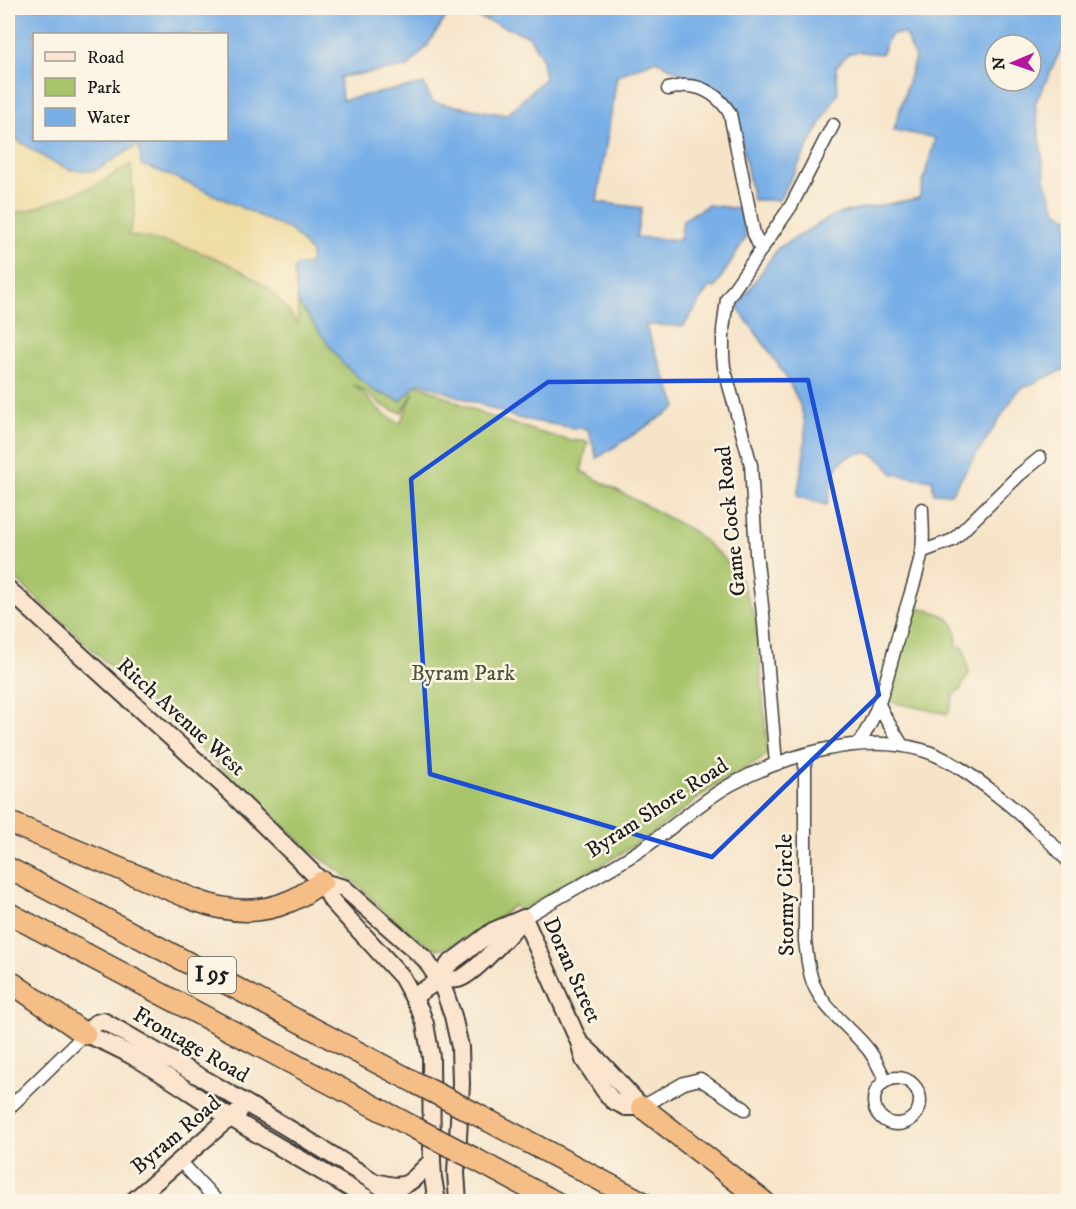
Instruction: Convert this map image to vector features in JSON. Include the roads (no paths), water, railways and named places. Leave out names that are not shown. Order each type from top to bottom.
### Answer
[{"type":"highway","points":[[8,822],[221,909],[248,911],[276,906],[291,901],[322,882]]},
{"type":"highway","name":"I 95","points":[[8,868],[642,1202]]},
{"type":"highway","name":"I 95","points":[[8,913],[555,1202]]},
{"type":"highway","points":[[8,980],[85,1034]]},
{"type":"highway","points":[[642,1107],[764,1202]]},
{"type":"main road","name":"Ritch Avenue West","points":[[8,589],[223,785],[322,882],[332,901],[402,977],[424,1024],[431,1057],[432,1161],[437,1202]]},
{"type":"main road","name":"Ritch Avenue West","points":[[322,882],[344,888],[424,959],[440,980],[453,1016],[460,1047],[461,1084],[456,1173],[458,1202]]},
{"type":"main road","name":"Byram Shore Road","points":[[413,997],[440,980],[459,979],[471,971],[524,918]]},
{"type":"main road","name":"Doran Street","points":[[524,918],[579,1042],[609,1070],[642,1107]]},
{"type":"main road","name":"Frontage Road","points":[[373,1202],[230,1118],[108,1042],[85,1034],[96,1023],[103,1021],[126,1032],[250,1105],[404,1202]]},
{"type":"main road","name":"Byram Road","points":[[132,1202],[230,1118],[250,1105]]},
{"type":"main road","points":[[375,1182],[398,1186],[411,1182],[432,1161]]},
{"type":"street","points":[[668,89],[687,86],[707,91],[725,104],[730,114],[754,234],[761,250]]},
{"type":"street","name":"Game Cock Road","points":[[776,764],[756,553],[751,465],[723,356],[723,330],[727,299],[791,206],[833,125]]},
{"type":"street","points":[[921,552],[953,540],[1019,475],[1040,458]]},
{"type":"street","points":[[860,743],[879,704],[921,552],[922,508]]},
{"type":"street","points":[[879,704],[902,745]]},
{"type":"street","name":"Byram Shore Road","points":[[524,918],[642,849],[713,795],[750,775],[805,755],[860,743],[902,745],[924,750],[950,761],[1015,808],[1068,861]]},
{"type":"street","name":"Stormy Circle","points":[[805,755],[805,941],[808,967],[821,998],[868,1049],[886,1081]]},
{"type":"street","points":[[9,1106],[85,1034]]},
{"type":"street","points":[[642,1107],[684,1083],[700,1079],[745,1109]]},
{"type":"street","points":[[179,1160],[218,1202]]},
{"type":"water","points":[[8,8],[452,8],[1068,8],[1068,35],[1043,87],[1043,33],[983,33],[983,93],[1040,93],[1035,104],[1046,183],[1057,212],[1068,217],[1068,370],[1065,369],[1018,390],[951,494],[934,493],[932,480],[893,474],[880,459],[864,453],[849,456],[839,465],[827,505],[797,496],[805,444],[802,413],[788,381],[737,307],[778,248],[835,214],[919,198],[935,138],[894,130],[915,58],[905,34],[891,34],[881,54],[849,53],[836,67],[838,92],[779,200],[753,200],[734,102],[656,60],[617,76],[597,202],[642,208],[636,237],[680,240],[683,220],[708,205],[741,209],[746,237],[715,288],[709,287],[684,326],[645,325],[677,407],[597,458],[588,429],[517,418],[419,382],[401,401],[374,391],[343,364],[298,303],[294,270],[296,266],[310,264],[311,253],[292,231],[208,192],[141,165],[139,144],[95,171],[71,170],[50,161],[8,134]],"holes":[[[452,8],[529,36],[541,56],[545,78],[507,115],[432,102],[424,84],[342,100],[340,77],[408,67],[427,46]]]},
{"type":"park label","name":"Byram Park","points":[[463,673]]}]
